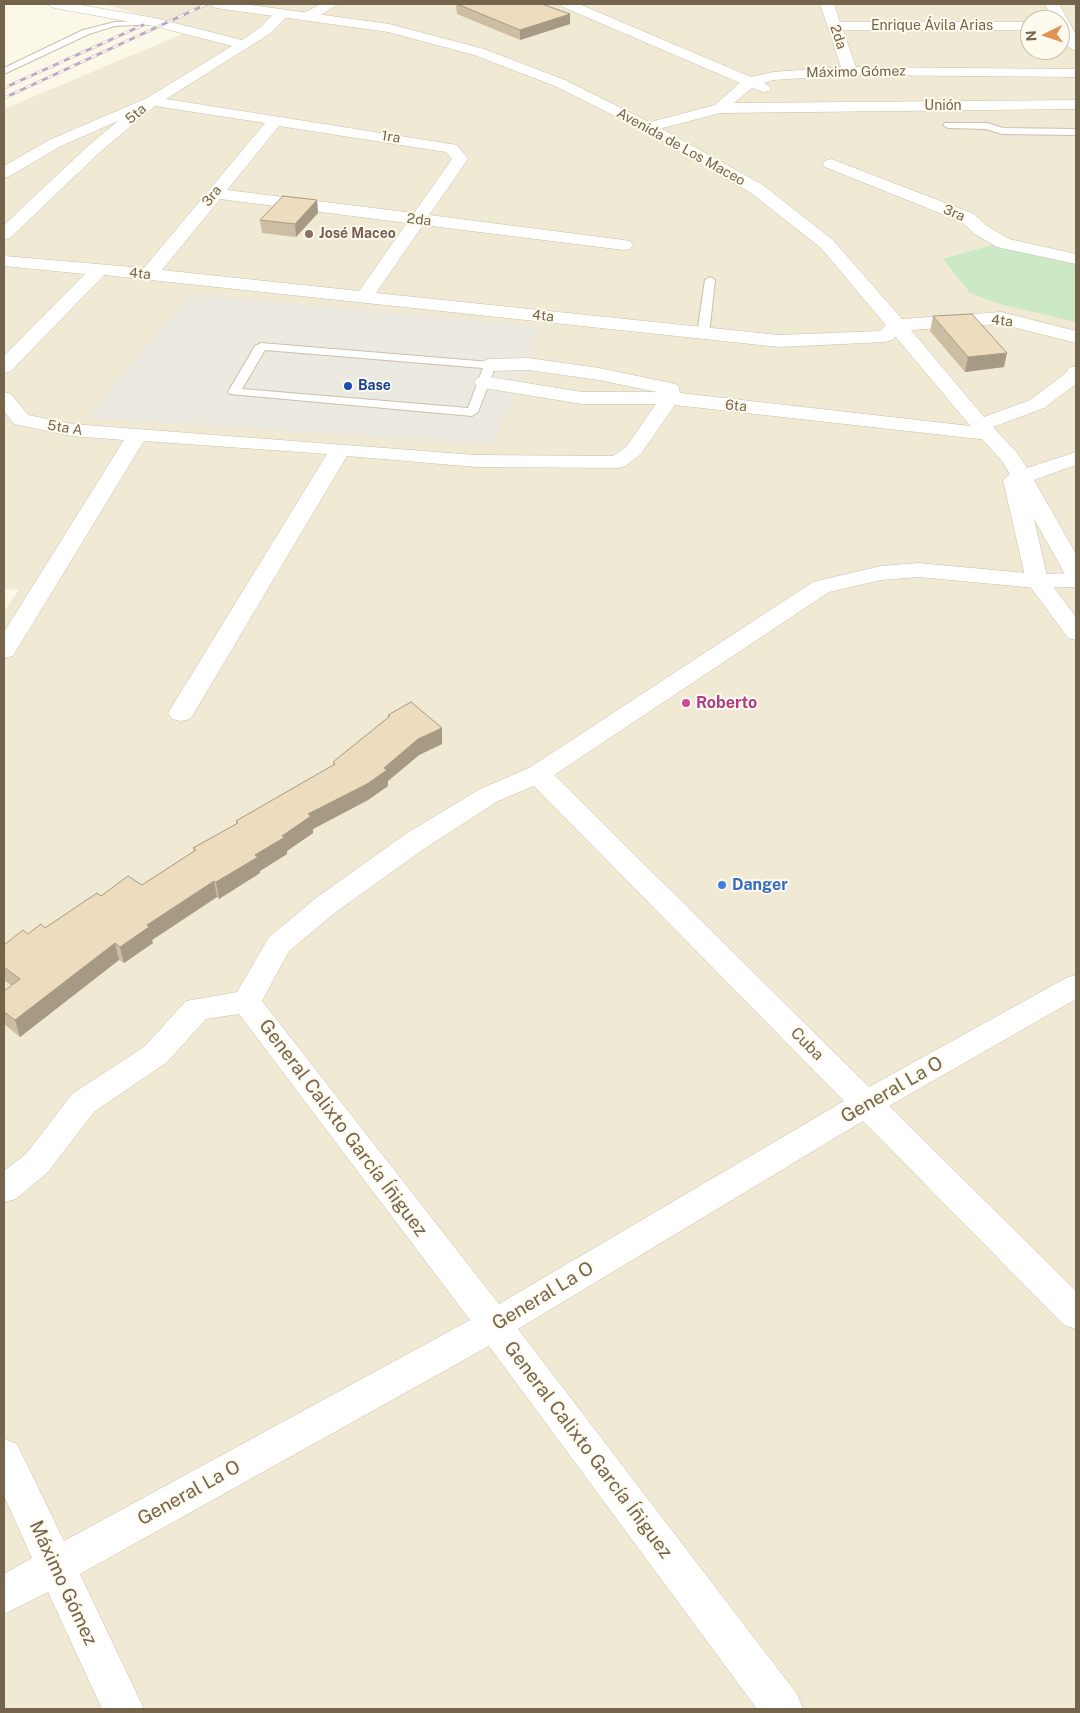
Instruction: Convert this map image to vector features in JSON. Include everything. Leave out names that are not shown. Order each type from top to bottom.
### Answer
[{"type":"street","points":[[54,4],[155,22],[244,45]]},
{"type":"street","name":"Avenida de Los Maceo","points":[[216,4],[389,28],[479,52],[560,83],[648,127],[757,189],[826,244],[999,447],[1076,574]]},
{"type":"street","points":[[309,16],[331,4]]},
{"type":"street","name":"Unión","points":[[568,4],[809,107]]},
{"type":"street","name":"2da","points":[[827,4],[850,71]]},
{"type":"street","points":[[948,11],[955,26]]},
{"type":"street","name":"5ta","points":[[4,234],[94,150],[152,100],[244,45],[266,30],[282,13]]},
{"type":"street","name":"Enrique Ávila Arias","points":[[834,26],[1020,26]]},
{"type":"street","points":[[1070,33],[1076,47]]},
{"type":"street","name":"Máximo Gómez","points":[[648,127],[720,108],[750,82],[773,76],[850,71],[1076,73]]},
{"type":"street","points":[[4,172],[55,143],[152,100]]},
{"type":"street","name":"1ra","points":[[152,100],[451,148],[460,159],[364,297]]},
{"type":"street","name":"Unión","points":[[720,108],[1076,105]]},
{"type":"street","name":"3ra","points":[[149,274],[276,120]]},
{"type":"street","name":"3ra","points":[[831,164],[968,218],[981,230],[1003,243],[1076,258]]},
{"type":"street","name":"2da","points":[[214,193],[624,245]]},
{"type":"street","name":"4ta","points":[[4,262],[149,274],[779,341],[886,336],[897,325],[1000,318],[1076,337]]},
{"type":"street","points":[[4,367],[98,271]]},
{"type":"street","name":"6ta","points":[[487,374],[537,365],[600,374],[670,394]]},
{"type":"street","name":"6ta","points":[[487,374],[582,398],[670,394],[984,430]]},
{"type":"street","points":[[984,430],[1037,404],[1076,376]]},
{"type":"street","name":"5ta A","points":[[4,398],[21,420],[72,430],[341,449],[476,461],[618,462],[633,451],[670,394]]},
{"type":"street","points":[[4,652],[137,436]]},
{"type":"street","points":[[181,713],[341,449]]},
{"type":"street","points":[[1019,478],[1071,462]]},
{"type":"street","name":"Avenida de Los Maceo","points":[[1019,478],[1037,581],[1076,633]]},
{"type":"street","points":[[4,1189],[37,1163],[83,1103],[156,1054],[198,1009],[246,1002],[279,944],[326,904],[414,842],[489,795],[538,774],[821,587],[881,573],[918,570],[1037,581],[1076,580]]},
{"type":"street","name":"Cuba","points":[[538,774],[1076,1314]]},
{"type":"street","name":"General La O","points":[[4,1595],[494,1326],[867,1103],[1076,986]]},
{"type":"street","name":"General Calixto García Íñiguez","points":[[246,1002],[494,1326],[782,1709]]},
{"type":"street","name":"Máximo Gómez","points":[[4,1456],[123,1709]]},
{"type":"lane","points":[[4,71],[86,32],[116,24],[155,22]]},
{"type":"lane","points":[[948,125],[987,126],[1002,131],[1076,132]]},
{"type":"lane","points":[[703,334],[710,280]]},
{"type":"lane","points":[[261,346],[487,374],[472,412],[234,392],[261,346]]},
{"type":"shaded area","points":[[104,4],[1076,4],[1076,1709],[4,1709],[4,611],[19,590],[4,589],[4,109],[192,30]]},
{"type":"shaded area","points":[[190,294],[541,326],[528,364],[494,444],[86,418]]},
{"type":"green space","points":[[995,244],[1076,262],[1076,322],[1003,305],[970,293],[943,259]]},
{"type":"building","points":[[457,4],[542,4],[570,14],[520,30]]},
{"type":"building","points":[[283,196],[317,200],[295,224],[260,220]]},
{"type":"building","points":[[972,314],[1007,353],[968,357],[933,316]]},
{"type":"building","points":[[411,702],[442,728],[418,739],[384,768],[387,770],[367,784],[308,814],[311,816],[282,836],[285,837],[255,855],[258,857],[216,882],[214,881],[147,925],[149,927],[120,947],[115,943],[15,1020],[4,1012],[4,991],[20,979],[4,967],[4,945],[23,930],[28,934],[41,924],[45,928],[97,893],[101,896],[128,876],[142,885],[196,850],[193,848],[238,823],[236,821],[335,764],[333,762],[390,716],[388,715]]},
{"type":"railway","points":[[4,98],[207,4]]},
{"type":"railway","points":[[4,88],[143,25]]},
{"type":"place","name":"José Maceo","points":[[309,234]]},
{"type":"place","name":"Base","points":[[348,386]]},
{"type":"place","name":"Roberto","points":[[686,703]]},
{"type":"place","name":"Danger","points":[[722,885]]}]
